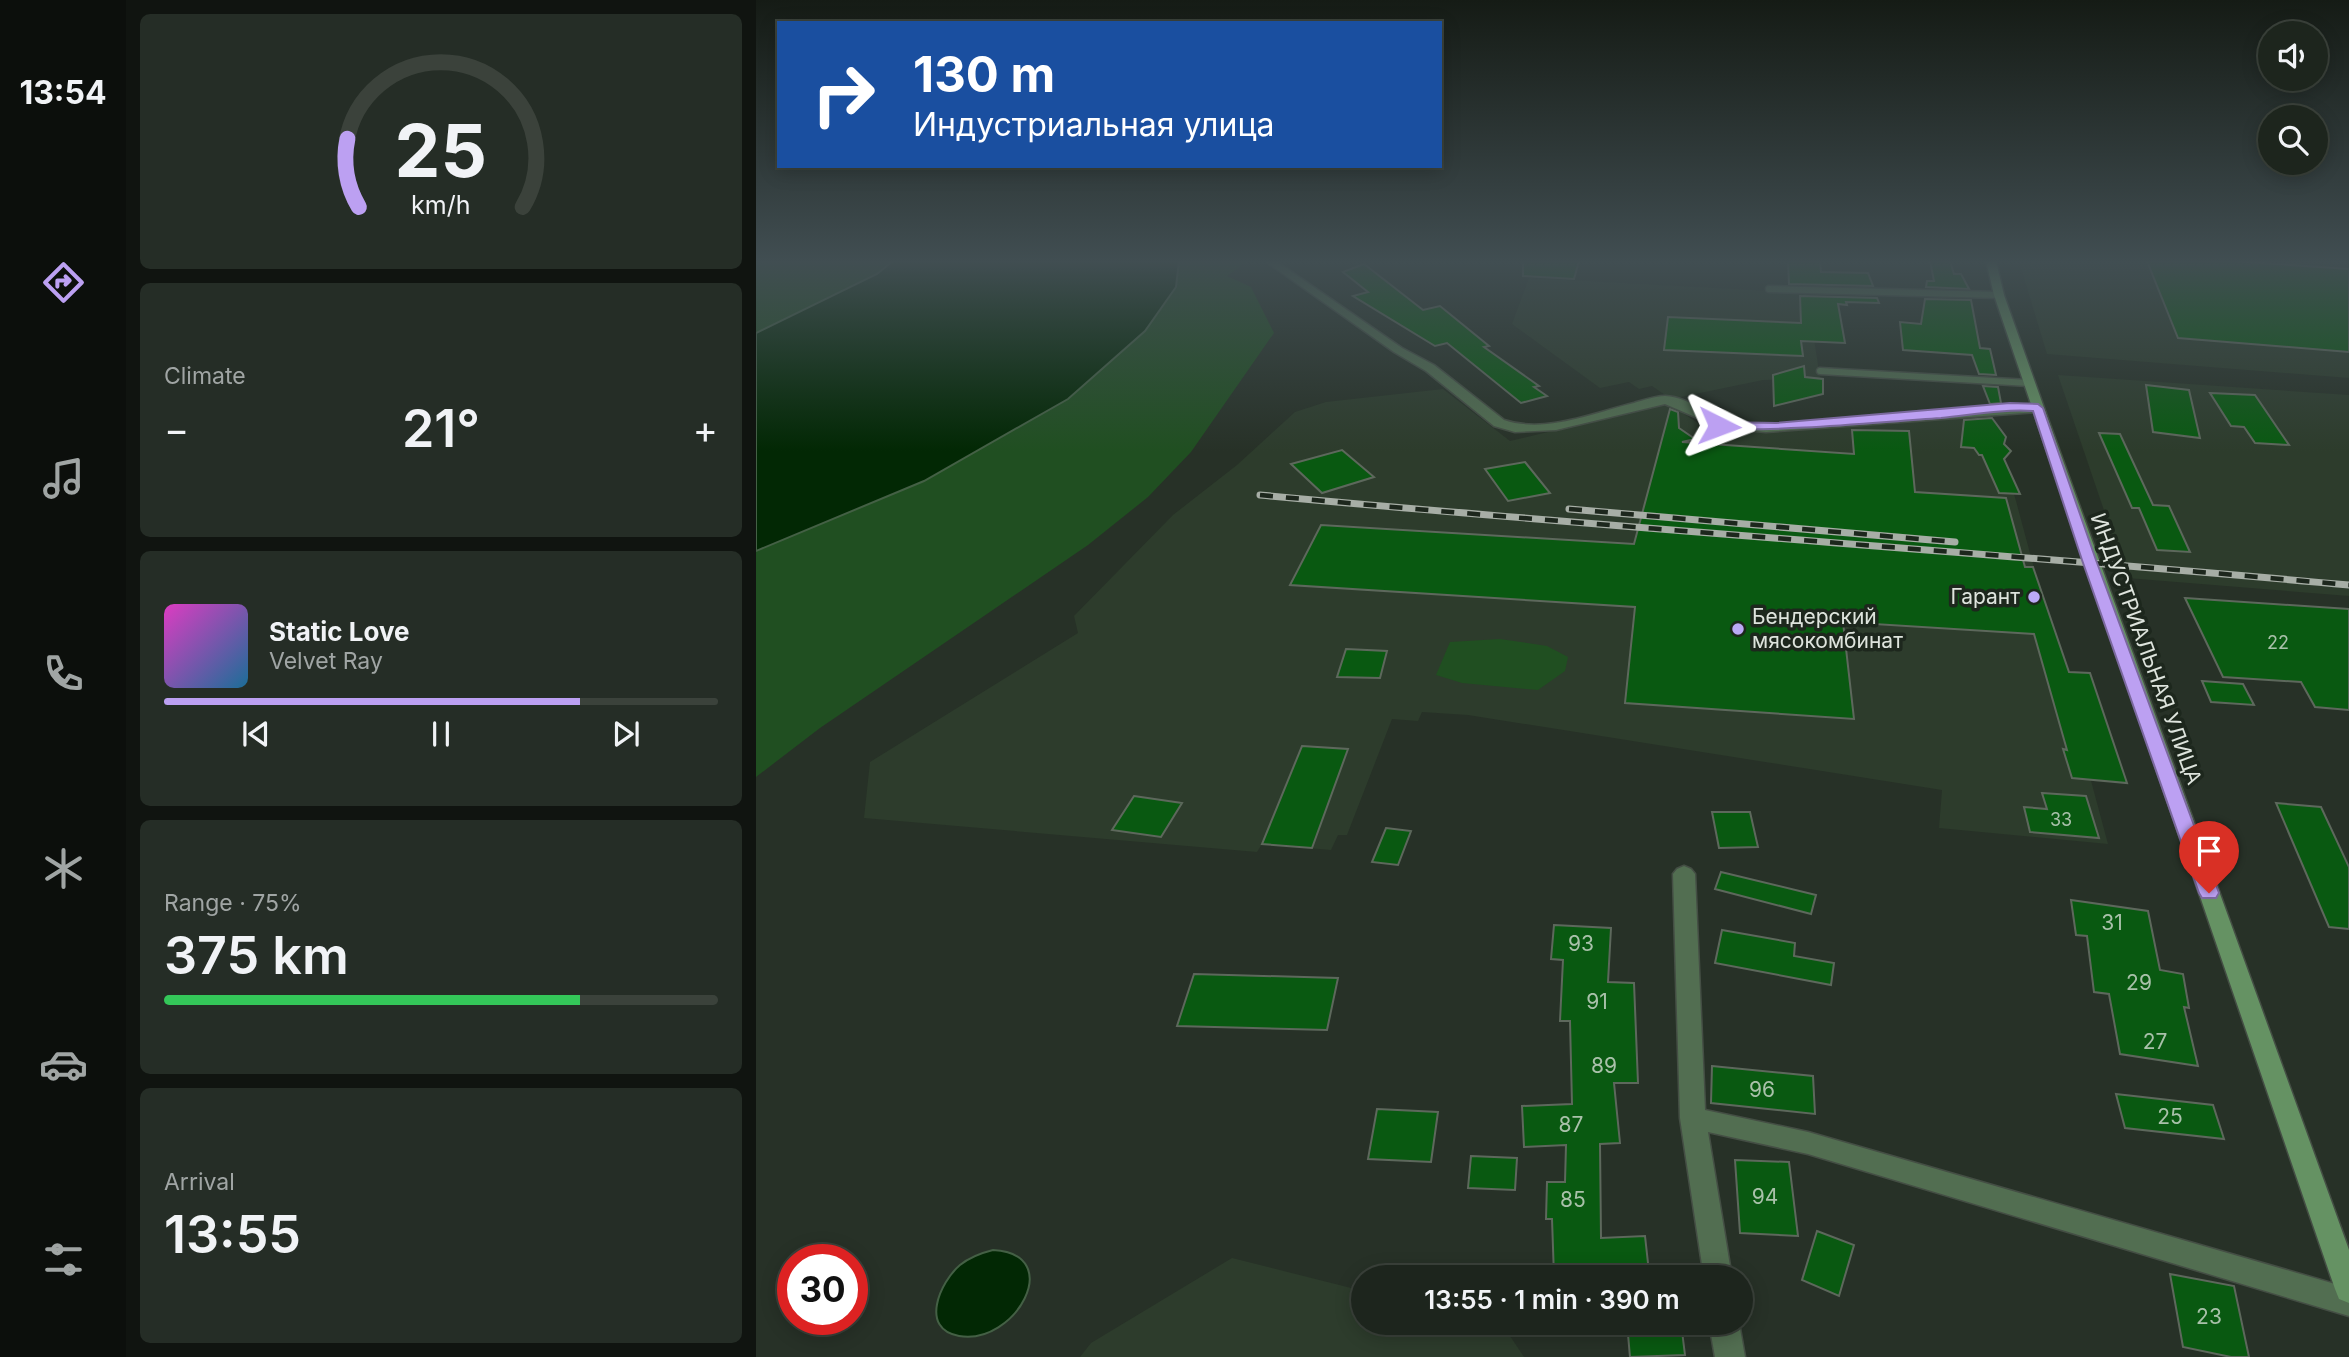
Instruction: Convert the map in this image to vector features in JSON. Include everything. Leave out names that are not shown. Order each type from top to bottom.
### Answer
[{"type":"main road","name":"ИНДУСТРИАЛЬНАЯ УЛИЦА","points":[[2008,324],[2089,560],[2143,705],[2349,1289]]},
{"type":"street","points":[[1361,324],[1430,368],[1499,423],[1512,429],[1535,430],[1665,400],[1686,404],[1709,422],[1749,428],[1972,412],[2010,406],[2038,408]]},
{"type":"street","points":[[1684,874],[1693,1118],[1715,1265]]},
{"type":"street","points":[[1693,1118],[1808,1143],[2349,1302]]},
{"type":"street","points":[[1726,1335],[1730,1357]]},
{"type":"lane","points":[[1820,371],[2029,383]]},
{"type":"shaded area","points":[[756,324],[774,324],[756,333]]},
{"type":"shaded area","points":[[774,324],[1150,324],[1068,399],[924,481],[756,551],[756,333]]},
{"type":"shaded area","points":[[1140,324],[1270,324],[1274,333],[1191,452],[1148,497],[1088,545],[820,728],[756,777],[756,551],[924,481],[1068,399]]},
{"type":"shaded area","points":[[1512,324],[1812,324],[1820,378],[1763,380],[1671,399],[1652,386],[1639,389],[1629,382],[1600,388]]},
{"type":"shaded area","points":[[2038,324],[2349,324],[2349,378],[2047,354]]},
{"type":"shaded area","points":[[2058,375],[2349,395],[2349,596],[2127,578]]},
{"type":"shaded area","points":[[1443,389],[1510,441],[1668,403],[1714,434],[1853,424],[1888,425],[1903,418],[1990,414],[2108,844],[1939,828],[1942,790],[1468,715],[1422,712],[1418,721],[1392,719],[1347,835],[1338,835],[1331,850],[1262,844],[1257,852],[864,818],[870,762],[1078,633],[1074,616],[1173,515],[1237,465],[1295,412],[1326,402]]},
{"type":"shaded area","points":[[1500,639],[1547,646],[1568,657],[1565,671],[1538,690],[1462,683],[1436,675],[1450,642]]},
{"type":"shaded area","points":[[993,1250],[1015,1255],[1027,1267],[1030,1282],[1025,1298],[1014,1314],[998,1327],[980,1335],[959,1336],[947,1332],[939,1324],[936,1315],[940,1293],[946,1282],[964,1262]]},
{"type":"shaded area","points":[[1232,1258],[1351,1288],[1351,1335],[1509,1335],[1524,1357],[1080,1357],[1091,1343]]},
{"type":"building","points":[[1399,324],[1462,324],[1489,346],[1484,347],[1539,386],[1534,387],[1547,396],[1521,403],[1447,343],[1435,346]]},
{"type":"building","points":[[1667,324],[1842,324],[1845,343],[1801,341],[1803,356],[1664,350]]},
{"type":"building","points":[[1900,324],[1976,324],[1980,348],[1990,349],[1996,375],[1979,374],[1972,355],[1903,350]]},
{"type":"building","points":[[2172,324],[2349,324],[2349,352],[2178,338]]},
{"type":"building","points":[[1804,366],[1805,377],[1823,379],[1823,394],[1774,406],[1773,375]]},
{"type":"building","points":[[2146,385],[2189,390],[2200,438],[2153,432]]},
{"type":"building","points":[[1983,386],[1998,387],[2001,403],[1990,404]]},
{"type":"building","points":[[2210,393],[2255,395],[2289,445],[2255,443],[2244,427],[2231,426]]},
{"type":"building","name":"Бендерский мясокомбинат","points":[[1670,409],[1678,412],[1679,428],[1695,439],[1682,442],[1854,454],[1852,430],[1909,431],[1915,492],[2006,498],[2025,567],[2033,567],[2069,672],[2090,673],[2127,783],[2072,778],[2063,749],[2067,750],[2034,634],[1843,622],[1854,719],[1625,703],[1635,607],[1290,585],[1321,525],[1634,544]]},
{"type":"building","points":[[1992,418],[2006,437],[2004,444],[2011,451],[2004,459],[2020,494],[1999,493],[1982,455],[1974,448],[1961,447],[1964,420]]},
{"type":"building","points":[[2099,433],[2120,434],[2153,505],[2169,506],[2190,552],[2157,550],[2139,508],[2132,508]]},
{"type":"building","points":[[1342,450],[1374,477],[1322,493],[1291,464]]},
{"type":"building","points":[[1525,462],[1550,493],[1508,501],[1485,469]]},
{"type":"building","points":[[2185,598],[2349,609],[2349,710],[2315,707],[2301,682],[2223,677]]},
{"type":"building","points":[[1346,649],[1387,651],[1380,678],[1337,677]]},
{"type":"building","points":[[2202,681],[2243,684],[2254,705],[2211,702]]},
{"type":"building","points":[[1302,746],[1348,749],[1312,848],[1262,844]]},
{"type":"building","points":[[2042,793],[2086,796],[2099,838],[2030,832],[2024,807],[2047,809]]},
{"type":"building","points":[[1134,796],[1182,803],[1161,837],[1112,830]]},
{"type":"building","points":[[2276,803],[2321,807],[2349,867],[2349,929],[2329,927]]},
{"type":"building","points":[[1712,812],[1750,812],[1758,847],[1719,848]]},
{"type":"building","points":[[1386,828],[1411,831],[1398,865],[1372,862]]},
{"type":"building","points":[[1721,872],[1816,895],[1811,914],[1715,889]]},
{"type":"building","points":[[2071,900],[2148,911],[2160,970],[2183,974],[2189,1008],[2184,1007],[2198,1066],[2120,1054],[2109,994],[2094,992],[2087,936],[2076,935]]},
{"type":"building","points":[[1554,925],[1611,928],[1608,982],[1634,983],[1638,1083],[1614,1083],[1620,1143],[1600,1144],[1601,1238],[1645,1236],[1648,1265],[1554,1265],[1552,1219],[1546,1219],[1547,1182],[1565,1182],[1566,1145],[1524,1147],[1522,1106],[1572,1104],[1570,1021],[1560,1021],[1563,960],[1551,959]]},
{"type":"building","points":[[1722,930],[1795,943],[1794,956],[1834,963],[1831,985],[1715,963]]},
{"type":"building","points":[[1194,974],[1338,978],[1327,1030],[1177,1026]]},
{"type":"building","points":[[1712,1066],[1813,1076],[1815,1114],[1711,1103]]},
{"type":"building","points":[[2116,1094],[2213,1105],[2224,1139],[2125,1128]]},
{"type":"building","points":[[1377,1109],[1438,1112],[1431,1162],[1368,1159]]},
{"type":"building","points":[[1471,1156],[1517,1158],[1515,1190],[1468,1188]]},
{"type":"building","points":[[1735,1160],[1789,1162],[1798,1236],[1740,1233]]},
{"type":"building","points":[[1817,1231],[1854,1245],[1839,1296],[1802,1280]]},
{"type":"building","points":[[2170,1274],[2234,1286],[2249,1357],[2231,1357],[2183,1347]]},
{"type":"building","points":[[1628,1335],[1682,1335],[1685,1355],[1630,1357]]},
{"type":"railway","points":[[1260,495],[2349,585]]},
{"type":"railway","points":[[1569,509],[1955,542]]},
{"type":"place","name":"Гарант","points":[[2034,597]]},
{"type":"place","name":"Бендерский мясокомбинат","points":[[1738,629]]},
{"type":"route","points":[[1719,426],[1776,427],[1972,412],[2010,406],[2038,408],[2089,560],[2209,893]]}]
